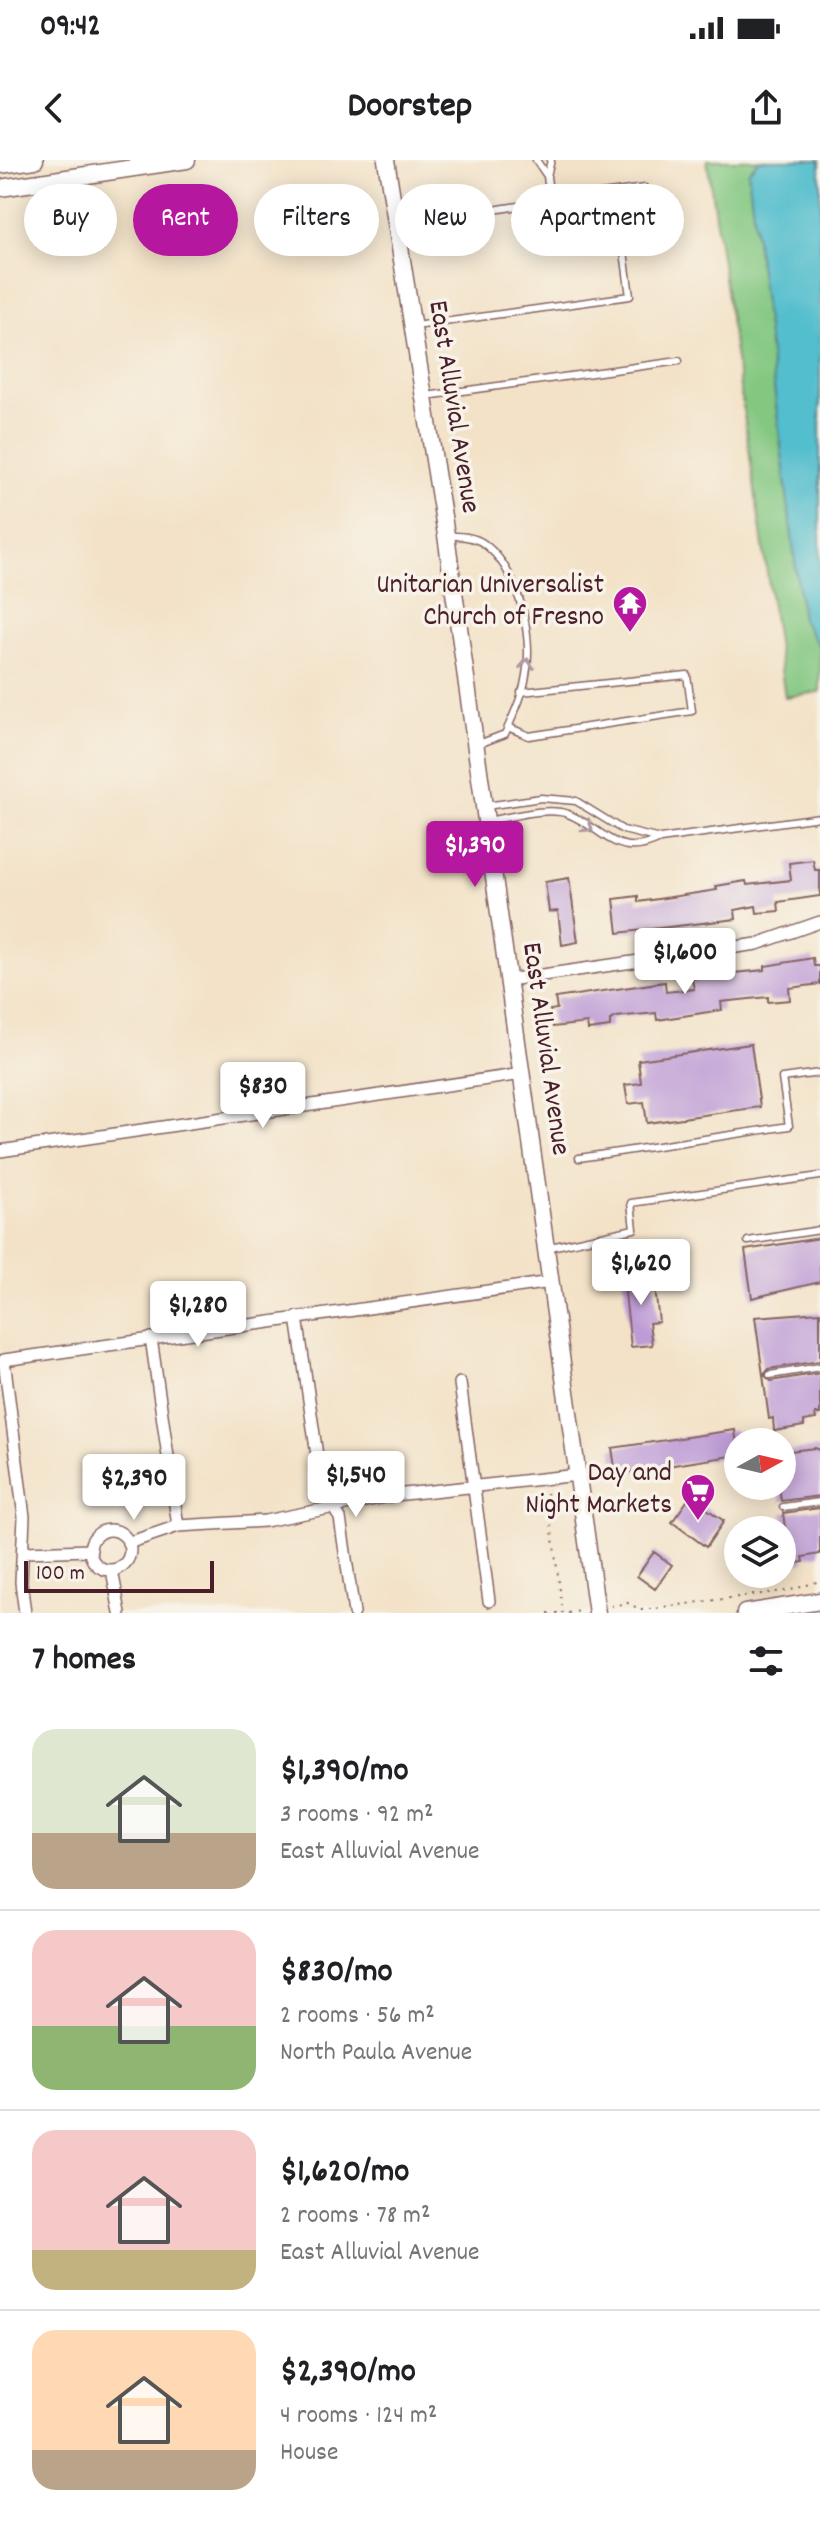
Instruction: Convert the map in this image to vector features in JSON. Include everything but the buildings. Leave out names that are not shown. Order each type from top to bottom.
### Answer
[{"type":"street","points":[[0,165],[35,160]]},
{"type":"street","points":[[0,188],[187,160]]},
{"type":"street","name":"East Alluvial Avenue","points":[[386,160],[446,535],[597,1613]]},
{"type":"street","points":[[508,980],[757,944],[820,922]]},
{"type":"street","points":[[0,1151],[522,1074]]},
{"type":"street","points":[[25,1613],[21,1582],[24,1517],[4,1360],[551,1282]]},
{"type":"street","points":[[297,1317],[322,1490],[340,1518],[354,1613]]},
{"type":"street","points":[[151,1338],[178,1526]]},
{"type":"street","points":[[460,1383],[489,1601]]},
{"type":"street","points":[[128,1543],[178,1526],[265,1521],[395,1495],[578,1475]]},
{"type":"street","points":[[108,1531],[120,1533],[128,1543],[126,1561],[112,1570],[97,1565],[91,1550],[96,1536],[108,1531]]},
{"type":"street","points":[[23,1552],[91,1550]]},
{"type":"street","points":[[112,1570],[118,1612]]},
{"type":"street","points":[[745,1613],[820,1601]]},
{"type":"lane","points":[[536,160],[547,176]]},
{"type":"lane","points":[[548,184],[551,160]]},
{"type":"lane","points":[[412,327],[630,296],[625,256]]},
{"type":"lane","points":[[423,397],[679,361]]},
{"type":"lane","points":[[446,535],[483,543],[506,572],[526,630],[528,652],[521,692],[508,727],[500,739],[476,745]]},
{"type":"lane","points":[[508,727],[529,736],[692,711],[687,675],[521,692]]},
{"type":"lane","points":[[485,814],[541,798],[576,801],[623,830],[660,839]]},
{"type":"lane","points":[[485,814],[567,813],[621,846],[644,847],[660,839],[820,817]]},
{"type":"lane","points":[[579,1158],[789,1126],[782,1078],[820,1073]]},
{"type":"lane","points":[[546,1248],[634,1229],[631,1203],[820,1176]]},
{"type":"lane","points":[[748,1241],[820,1230]]},
{"type":"lane","points":[[770,1375],[820,1367]]},
{"type":"lane","points":[[783,1507],[820,1502]]},
{"type":"path","points":[[547,1493],[563,1613],[548,1613]]},
{"type":"path","points":[[634,1613],[634,1609],[791,1590],[820,1581]]},
{"type":"green space","points":[[707,160],[820,160],[820,692],[785,697]]},
{"type":"water","points":[[759,160],[820,160],[820,648],[802,620],[748,172]]},
{"type":"place","name":"Unitarian Universalist Church of Fresno","points":[[630,634]]},
{"type":"place","name":"Day and Night Markets","points":[[698,1522]]}]
